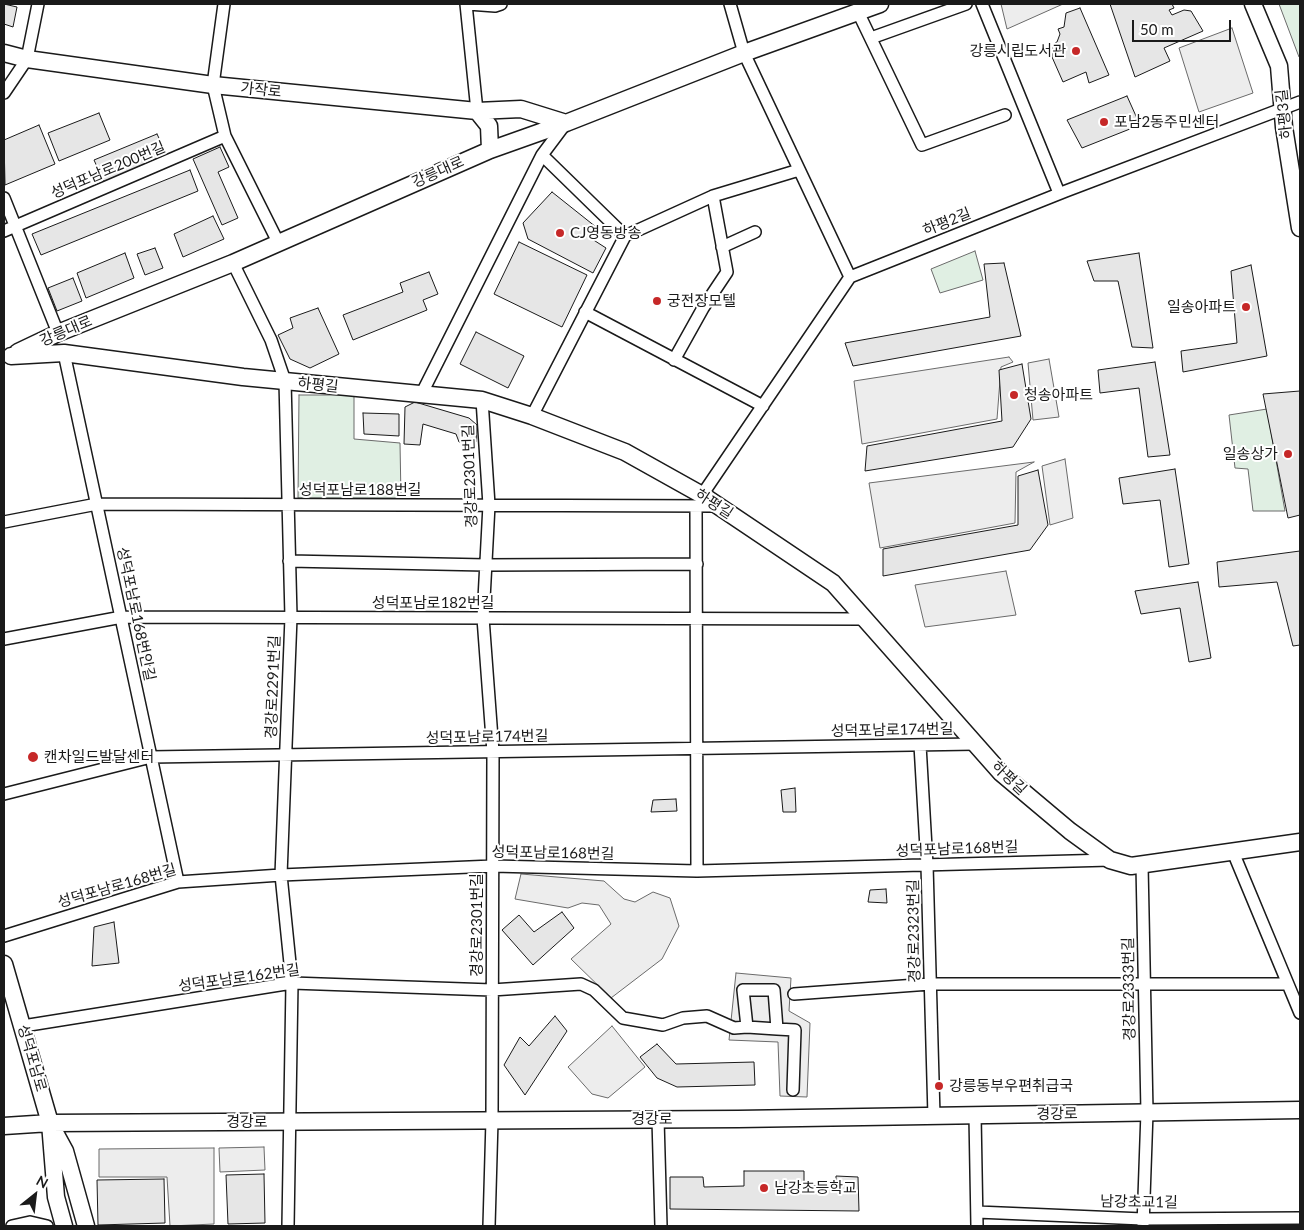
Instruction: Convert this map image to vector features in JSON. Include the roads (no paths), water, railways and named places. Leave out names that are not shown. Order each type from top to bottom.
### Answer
[{"type":"street","points":[[4,93],[27,59],[38,4]]},
{"type":"street","points":[[224,4],[214,85],[225,136],[278,242]]},
{"type":"street","points":[[490,150],[489,126],[477,111],[467,4],[495,6],[501,4]]},
{"type":"street","points":[[697,872],[696,748],[699,500],[850,277],[744,54],[730,4]]},
{"type":"street","name":"강릉대로","points":[[7,357],[58,333],[233,263],[490,150],[880,4]]},
{"type":"street","points":[[871,38],[966,4]]},
{"type":"street","points":[[982,4],[1059,193]]},
{"type":"street","name":"하평3길","points":[[1253,4],[1279,66],[1282,107],[1300,228]]},
{"type":"street","points":[[858,12],[922,145],[1005,115]]},
{"type":"street","name":"가작로","points":[[4,52],[27,59],[214,85],[477,111],[521,109],[566,123]]},
{"type":"street","name":"하평2길","points":[[850,277],[1059,193],[1282,107],[1300,102]]},
{"type":"street","points":[[421,395],[542,155],[566,123]]},
{"type":"street","name":"성덕포남로200번길","points":[[4,231],[225,136]]},
{"type":"street","points":[[542,155],[624,236]]},
{"type":"street","points":[[532,416],[624,236],[712,196],[799,170]]},
{"type":"street","points":[[674,360],[703,308],[727,272],[712,196]]},
{"type":"street","points":[[4,198],[58,333]]},
{"type":"street","points":[[722,248],[755,232]]},
{"type":"street","name":"경강로2291번길","points":[[233,263],[271,340],[285,381],[291,617],[281,875],[292,983],[288,1226]]},
{"type":"street","points":[[585,312],[762,406]]},
{"type":"street","name":"하평길","points":[[7,357],[64,353],[285,381],[482,400],[532,416],[624,452],[699,500],[717,506],[833,583],[1001,774],[1110,860],[1131,866],[1142,865],[1300,842]]},
{"type":"street","name":"성덕포남로168번안길","points":[[64,353],[178,882]]},
{"type":"street","name":"경강로2301번길","points":[[482,400],[489,505],[483,618],[493,752],[492,1120],[489,1226]]},
{"type":"street","name":"성덕포남로188번길","points":[[4,522],[97,504],[489,505],[699,500]]},
{"type":"street","points":[[289,561],[486,565],[697,564]]},
{"type":"street","name":"성덕포남로182번길","points":[[4,639],[122,617],[864,619]]},
{"type":"street","name":"성덕포남로174번길","points":[[4,794],[151,757],[975,744]]},
{"type":"street","name":"경강로2323번길","points":[[920,745],[927,865],[934,1116]]},
{"type":"street","points":[[1233,852],[1300,1013]]},
{"type":"street","name":"성덕포남로168번길","points":[[4,936],[178,882],[281,875],[493,866],[697,872],[1110,860]]},
{"type":"street","name":"경강로2333번길","points":[[1142,865],[1147,1112],[1143,1222]]},
{"type":"street","name":"성덕포남로","points":[[4,964],[50,1123],[56,1197],[64,1226]]},
{"type":"street","points":[[794,994],[930,984],[1144,982],[1287,984]]},
{"type":"street","name":"성덕포남로162번길","points":[[23,1026],[292,983],[492,990],[581,984],[594,990],[623,1018],[663,1025],[683,1018],[707,1016],[734,1028],[777,1028]]},
{"type":"street","points":[[747,1027],[743,990],[774,990],[777,1028],[795,1030],[794,1090]]},
{"type":"street","name":"경강로","points":[[4,1126],[50,1123],[658,1119],[1300,1110]]},
{"type":"street","points":[[975,1115],[977,1226]]},
{"type":"street","points":[[658,1119],[661,1226]]},
{"type":"street","name":"성덕포남로","points":[[50,1123],[65,1151],[86,1226]]},
{"type":"street","name":"남강초교1길","points":[[977,1212],[1143,1222],[1300,1218]]},
{"type":"street","points":[[12,1226],[30,1222],[47,1226]]},
{"type":"place","name":"강릉시립도서관","points":[[1076,51]]},
{"type":"place","name":"포남2동주민센터","points":[[1104,122]]},
{"type":"place","name":"CJ영동방송","points":[[560,233]]},
{"type":"place","name":"궁전장모텔","points":[[657,301]]},
{"type":"place","name":"일송아파트","points":[[1246,307]]},
{"type":"place","name":"청송아파트","points":[[1014,395]]},
{"type":"place","name":"일송상가","points":[[1288,454]]},
{"type":"place","name":"캔차일드발달센터","points":[[33,757]]},
{"type":"place","name":"강릉동부우편취급국","points":[[939,1086]]},
{"type":"place","name":"남강초등학교","points":[[764,1188]]}]
